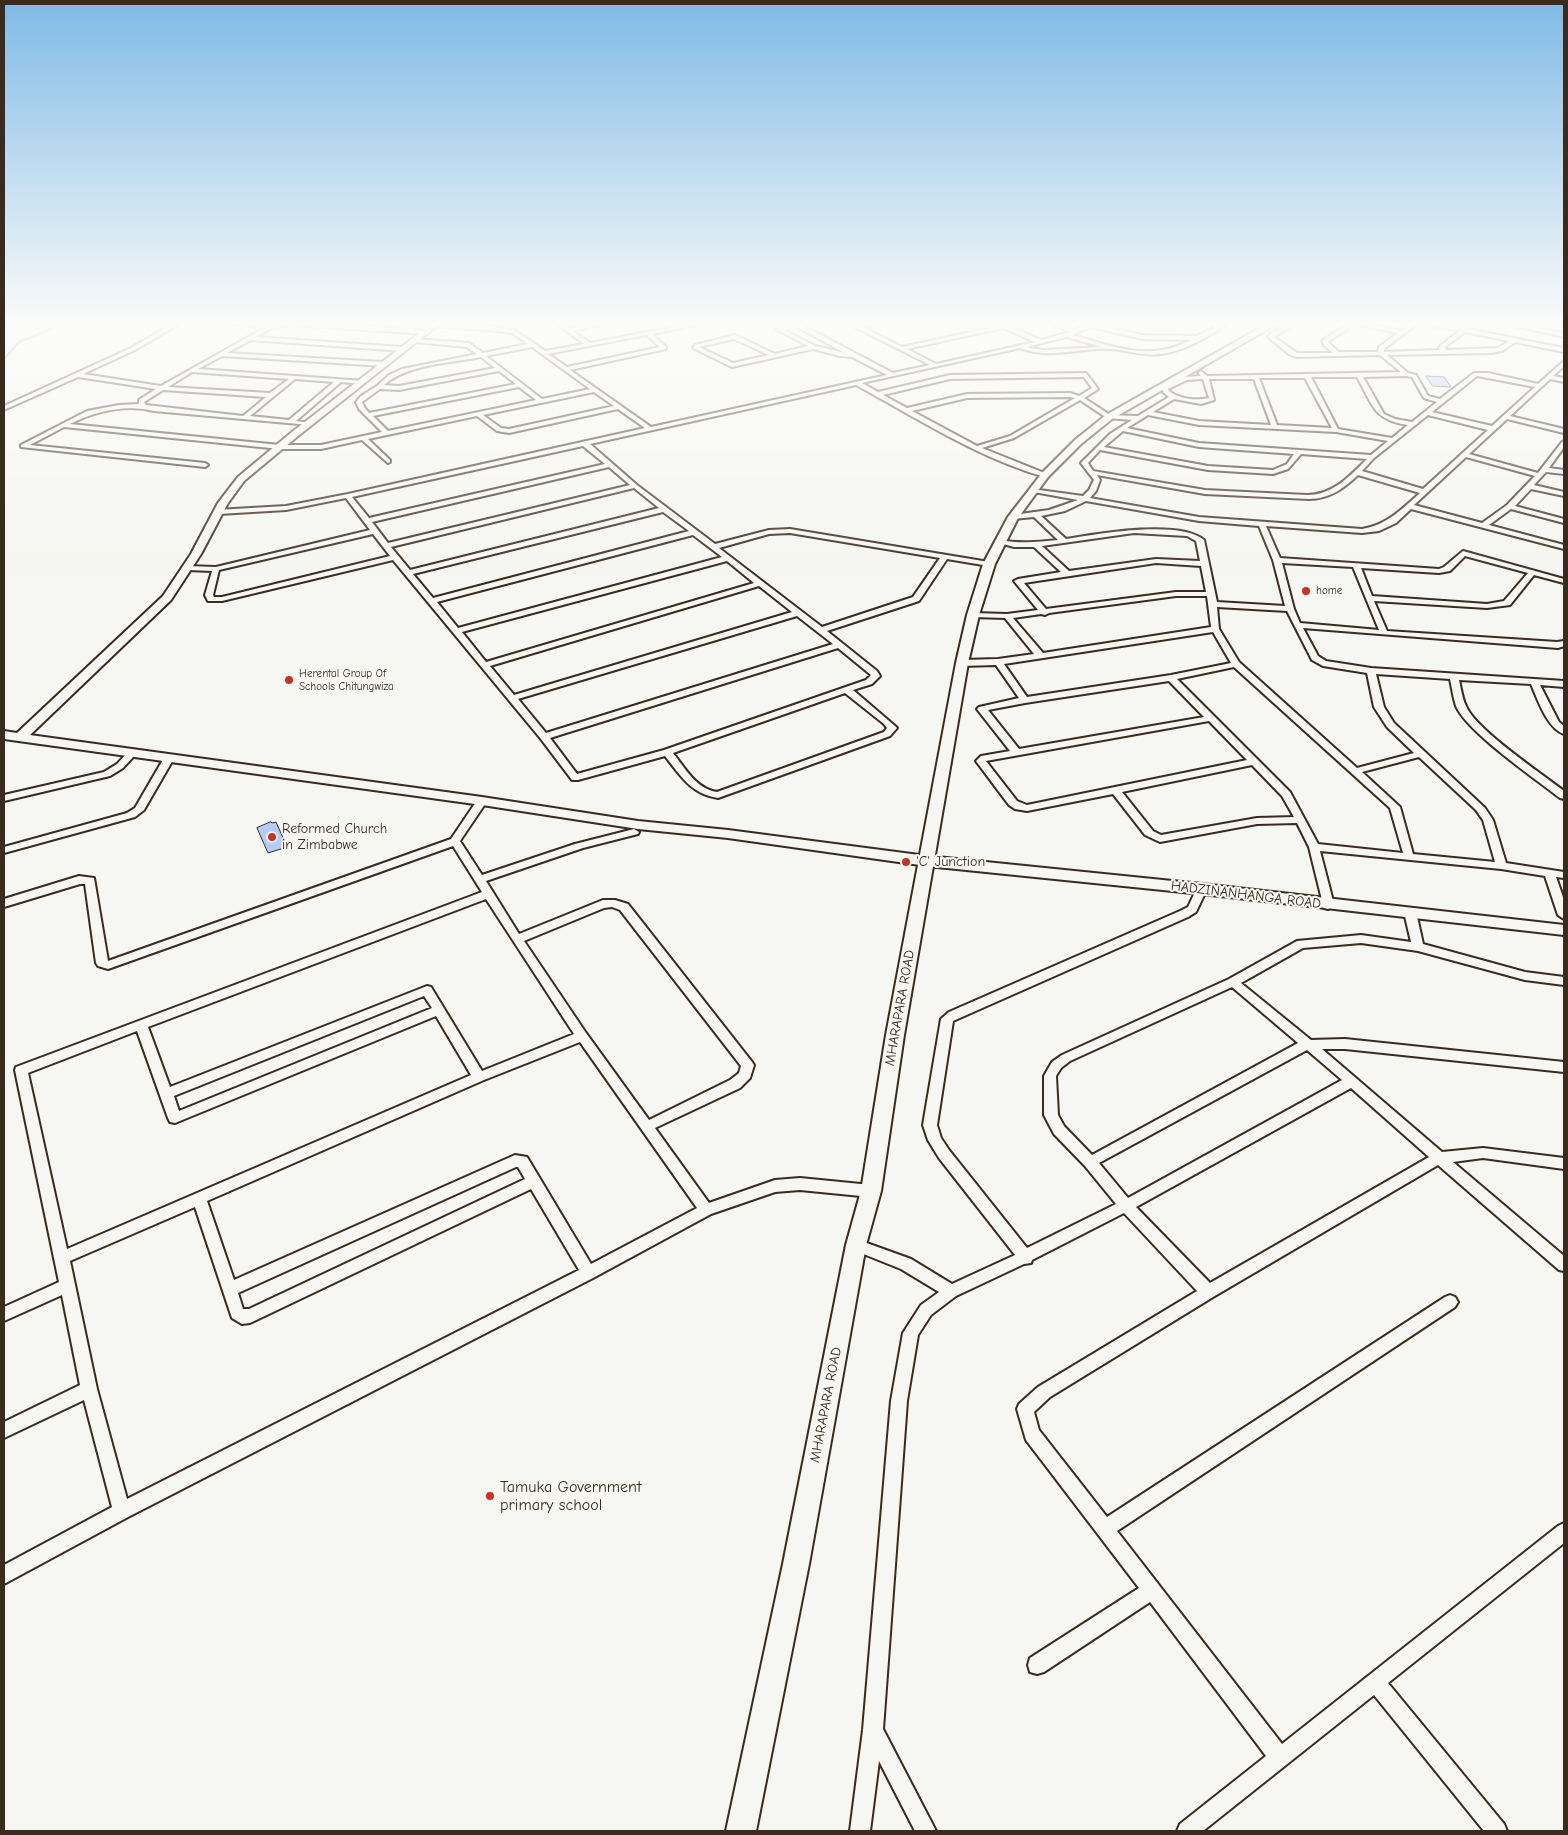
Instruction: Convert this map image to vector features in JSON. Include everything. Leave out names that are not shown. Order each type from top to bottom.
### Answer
[{"type":"main road","name":"MHARAPARA ROAD","points":[[741,1831],[796,1564],[856,1245],[871,1191],[894,1035],[962,662],[973,615],[989,564],[1000,542],[1013,517],[1045,474],[1078,442],[1149,407]]},
{"type":"street","points":[[128,407],[89,412],[22,446],[205,465]]},
{"type":"street","points":[[145,407],[308,424]]},
{"type":"street","points":[[245,417],[257,407]]},
{"type":"street","points":[[291,422],[309,407]]},
{"type":"street","points":[[20,737],[167,598],[187,568],[218,512],[241,479],[330,407]]},
{"type":"street","points":[[361,407],[387,434]]},
{"type":"street","points":[[368,415],[411,407]]},
{"type":"street","points":[[64,425],[280,446],[321,447],[520,407]]},
{"type":"street","points":[[479,415],[499,430],[509,431],[618,407],[650,429]]},
{"type":"street","points":[[218,512],[286,508],[348,496],[751,407]]},
{"type":"street","points":[[901,407],[976,448],[1003,460],[1045,474]]},
{"type":"street","points":[[907,410],[921,407]]},
{"type":"street","points":[[976,448],[1012,437],[1066,407]]},
{"type":"street","points":[[1094,407],[1118,422],[1199,445],[1372,457]]},
{"type":"street","points":[[1142,411],[1151,407]]},
{"type":"street","points":[[1267,407],[1275,428]]},
{"type":"street","points":[[1323,407],[1336,430]]},
{"type":"street","points":[[1377,407],[1382,416],[1393,421],[1412,424]]},
{"type":"street","points":[[1090,472],[1205,492],[1308,497],[1323,496],[1334,490],[1392,440],[1436,407]]},
{"type":"street","points":[[1034,490],[1185,518],[1362,531],[1376,529],[1393,521],[1518,407]]},
{"type":"street","points":[[1142,411],[1199,423],[1336,430],[1392,440]]},
{"type":"street","points":[[1427,413],[1494,429]]},
{"type":"street","points":[[1507,417],[1564,431]]},
{"type":"street","points":[[1013,517],[1060,510],[1085,500],[1096,485],[1097,480],[1084,463],[1099,448],[1118,422]]},
{"type":"street","points":[[364,439],[388,461]]},
{"type":"street","points":[[1482,526],[1510,507],[1541,473],[1564,443]]},
{"type":"street","points":[[348,496],[386,546],[544,737],[575,778],[667,752],[869,682],[876,676],[873,671],[635,486],[584,444]]},
{"type":"street","points":[[1099,448],[1208,468],[1273,472],[1283,471],[1292,464],[1299,452]]},
{"type":"street","points":[[1464,455],[1541,473],[1564,472]]},
{"type":"street","points":[[367,521],[610,465]]},
{"type":"street","points":[[1356,472],[1426,492]]},
{"type":"street","points":[[386,546],[635,486]]},
{"type":"street","points":[[1529,486],[1564,494]]},
{"type":"street","points":[[1409,506],[1564,547]]},
{"type":"street","points":[[1510,507],[1564,521]]},
{"type":"street","points":[[408,573],[665,509]]},
{"type":"street","points":[[1035,514],[1064,541]]},
{"type":"street","points":[[1262,525],[1277,560],[1290,609],[1297,625],[1315,658],[1323,663],[1371,671],[1564,684]]},
{"type":"street","points":[[187,568],[216,569],[374,531]]},
{"type":"street","points":[[714,546],[769,532],[790,531],[989,564]]},
{"type":"street","points":[[1000,542],[1014,545],[1036,545],[1134,531],[1189,534],[1200,540],[1212,599],[1215,629],[1236,664],[1395,807],[1409,857]]},
{"type":"street","points":[[431,601],[694,532]]},
{"type":"street","points":[[1036,545],[1066,573]]},
{"type":"street","points":[[1277,560],[1439,571],[1447,569],[1463,553],[1564,581]]},
{"type":"street","points":[[821,630],[907,604],[916,599],[945,556]]},
{"type":"street","points":[[216,569],[209,595],[211,599],[222,599],[396,557]]},
{"type":"street","points":[[456,631],[730,558]]},
{"type":"street","points":[[1045,613],[1018,581],[1156,561],[1204,564]]},
{"type":"street","points":[[1356,566],[1384,633]]},
{"type":"street","points":[[1369,598],[1487,606],[1506,603],[1532,573]]},
{"type":"street","points":[[485,666],[762,584]]},
{"type":"street","points":[[973,615],[1007,616],[1045,613],[1176,594],[1290,609]]},
{"type":"street","points":[[512,698],[799,614]]},
{"type":"street","points":[[1007,616],[1040,655]]},
{"type":"street","points":[[1297,625],[1558,645],[1564,643]]},
{"type":"street","points":[[962,662],[998,662],[1215,629]]},
{"type":"street","points":[[544,737],[839,645]]},
{"type":"street","points":[[998,662],[1025,700]]},
{"type":"street","points":[[1016,752],[982,709],[1025,700],[1171,678],[1236,664]]},
{"type":"street","points":[[1371,671],[1380,707],[1390,725],[1480,808],[1488,820],[1501,866]]},
{"type":"street","points":[[1454,676],[1461,706],[1469,719],[1482,732],[1564,796]]},
{"type":"street","points":[[1171,678],[1286,794],[1314,847],[1328,905]]},
{"type":"street","points":[[1534,682],[1555,723],[1564,731]]},
{"type":"street","points":[[667,752],[698,790],[707,795],[718,795],[887,734],[892,728],[887,722],[847,690]]},
{"type":"street","points":[[1212,718],[1016,752],[984,758],[981,761],[1013,803],[1019,807],[1027,808],[1254,762]]},
{"type":"street","name":"HADZINANHANGA ROAD","points":[[4,735],[482,801],[638,825],[728,834],[927,861],[1202,889],[1328,905],[1410,912],[1564,930]]},
{"type":"street","points":[[4,798],[107,774],[120,766],[132,753]]},
{"type":"street","points":[[1355,771],[1420,754]]},
{"type":"street","points":[[4,850],[131,815],[139,810],[169,758]]},
{"type":"street","points":[[1115,790],[1149,833],[1160,839],[1257,820],[1301,820]]},
{"type":"street","points":[[4,903],[79,880],[90,880],[102,963],[108,965],[455,841],[482,801]]},
{"type":"street","points":[[479,880],[579,846],[634,832]]},
{"type":"street","points":[[455,841],[517,939],[582,1036],[706,1210]]},
{"type":"street","points":[[1314,847],[1501,866],[1564,875]]},
{"type":"street","points":[[1549,873],[1564,915]]},
{"type":"street","points":[[1026,1258],[944,1154],[935,1140],[930,1125],[947,1019],[1184,914],[1192,909],[1202,889]]},
{"type":"street","points":[[122,1511],[89,1389],[21,1070],[488,894]]},
{"type":"street","points":[[517,939],[608,902],[617,903],[624,908],[748,1065],[744,1075],[735,1084],[646,1127]]},
{"type":"street","points":[[1410,912],[1418,948]]},
{"type":"street","points":[[1208,1292],[1126,1206],[1090,1162],[1059,1130],[1051,1115],[1050,1076],[1056,1065],[1066,1058],[1232,982],[1301,944],[1361,939],[1418,948],[1525,976],[1564,981]]},
{"type":"street","points":[[1232,982],[1564,1264]]},
{"type":"street","points":[[166,1094],[427,990],[479,1077]]},
{"type":"street","points":[[141,1024],[175,1118],[439,1010]]},
{"type":"street","points":[[62,1258],[479,1077],[582,1036]]},
{"type":"street","points":[[1090,1162],[1306,1045],[1345,1044],[1564,1067]]},
{"type":"street","points":[[860,1831],[873,1730],[899,1401],[911,1333],[926,1310],[951,1291],[1026,1258],[1126,1206],[1352,1082]]},
{"type":"street","points":[[1279,1756],[1106,1528],[1032,1434],[1026,1409],[1044,1392],[1208,1292],[1438,1158],[1483,1153],[1564,1163]]},
{"type":"street","points":[[230,1289],[515,1161],[522,1161],[588,1273]]},
{"type":"street","points":[[199,1198],[237,1313],[242,1317],[250,1316],[535,1181]]},
{"type":"street","points":[[4,1574],[122,1511],[588,1273],[706,1210],[775,1186],[800,1184],[871,1191]]},
{"type":"street","points":[[856,1245],[906,1264],[951,1291]]},
{"type":"street","points":[[4,1314],[68,1285]]},
{"type":"street","points":[[1106,1528],[1450,1302]]},
{"type":"street","points":[[4,1430],[89,1389]]},
{"type":"street","points":[[1187,1831],[1279,1756],[1564,1532]]},
{"type":"street","points":[[1037,1665],[1153,1590]]},
{"type":"street","points":[[1375,1682],[1497,1831]]},
{"type":"street","points":[[873,1730],[926,1831]]},
{"type":"building","name":"Reformed Church in Zimbabwe","points":[[271,822],[276,822],[287,847],[268,853],[257,828]]},
{"type":"place","name":"home","points":[[1306,591]]},
{"type":"place","name":"Herental Group Of Schools Chitungwiza","points":[[289,680]]},
{"type":"place","name":"Reformed Church in Zimbabwe","points":[[272,837]]},
{"type":"place","name":"'C' Junction","points":[[906,862]]},
{"type":"place","name":"Tamuka Government primary school","points":[[490,1496]]}]
